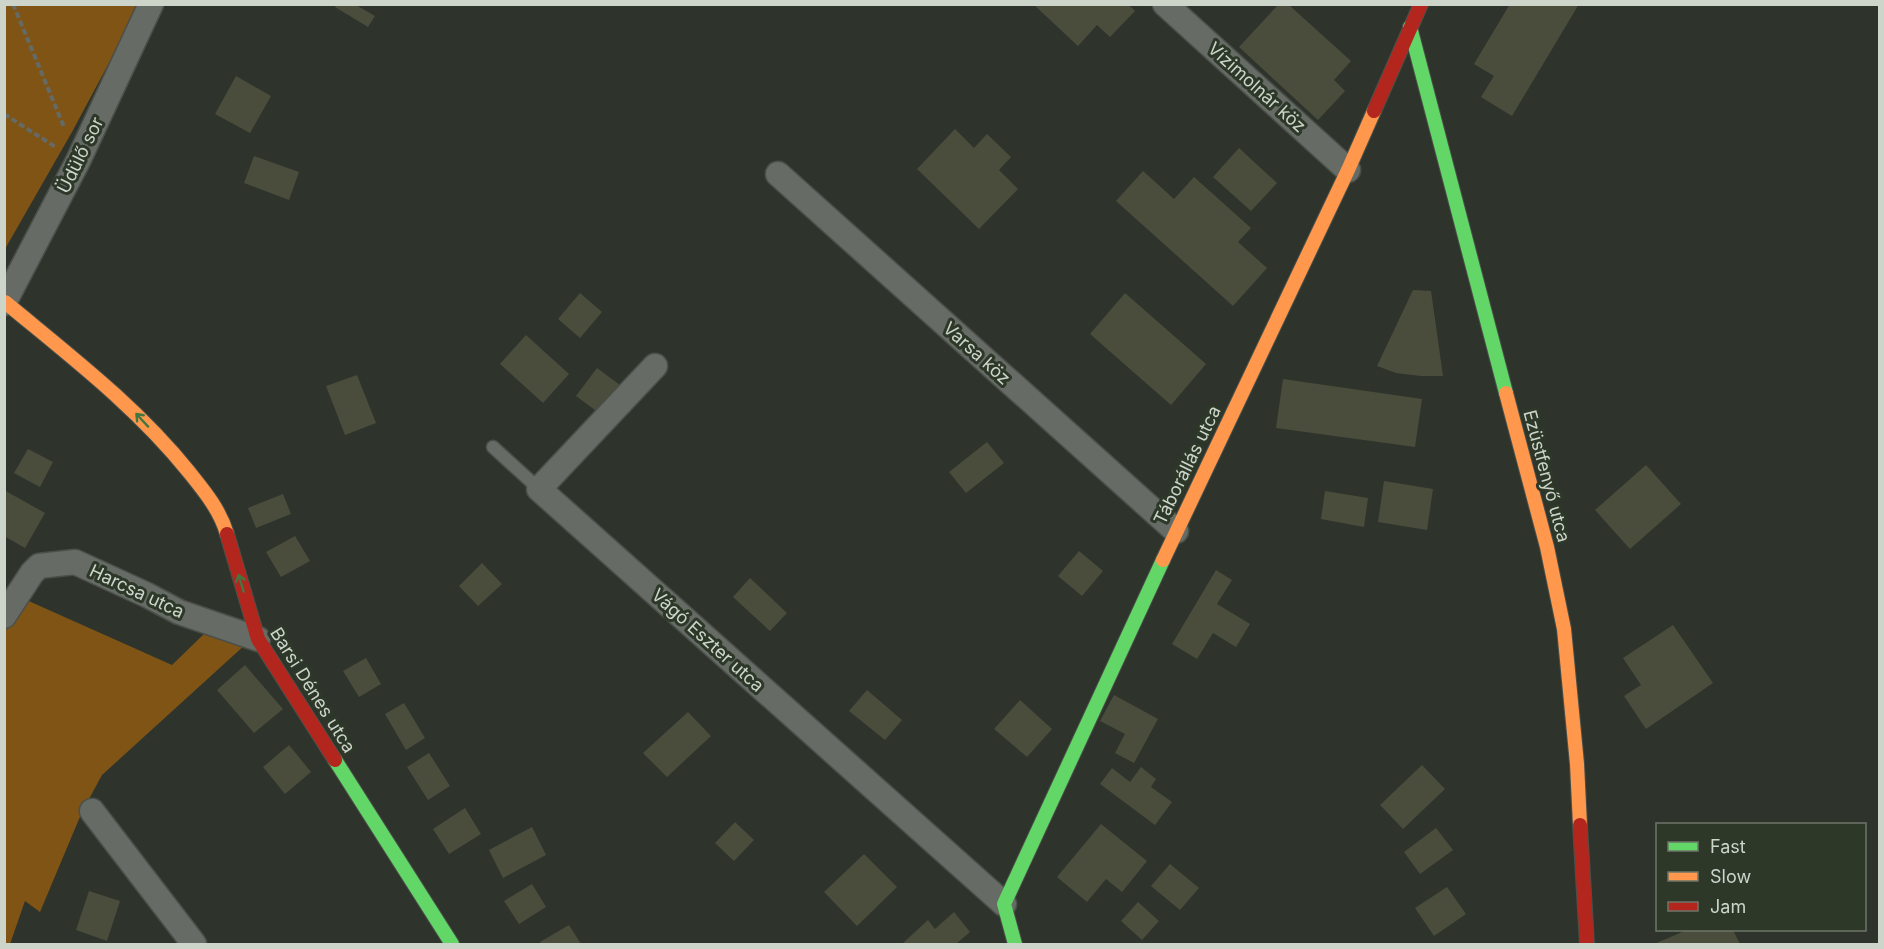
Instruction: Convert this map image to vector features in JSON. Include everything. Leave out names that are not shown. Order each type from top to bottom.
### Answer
[{"type":"street","name":"Üdülő sor","points":[[5,303],[78,161],[151,4]]},
{"type":"street","name":"Vízimolnár köz","points":[[1165,4],[1348,170]]},
{"type":"street","name":"Táborállás utca","points":[[1004,904],[1176,531],[1348,170],[1422,4]]},
{"type":"street","name":"Ezüstfenyő utca","points":[[1410,27],[1547,547],[1564,629],[1577,764],[1587,945]]},
{"type":"street","name":"Varsa köz","points":[[778,174],[1176,531]]},
{"type":"street","name":"Barsi Dénes utca","points":[[5,303],[121,398],[176,456],[208,496],[223,519],[258,639],[452,945]]},
{"type":"street","points":[[539,489],[655,366]]},
{"type":"street","name":"Vágó Eszter utca","points":[[539,489],[1004,904]]},
{"type":"street","name":"Harcsa utca","points":[[4,616],[39,566],[75,562],[180,612],[258,639]]},
{"type":"street","points":[[92,811],[194,945]]},
{"type":"street","points":[[1004,904],[1015,945]]},
{"type":"lane","points":[[493,447],[539,489]]},
{"type":"path","points":[[14,4],[78,161]]},
{"type":"path","points":[[4,114],[78,161]]},
{"type":"shaded area","points":[[5,5],[140,5],[72,132],[5,249]]},
{"type":"shaded area","points":[[22,598],[172,665],[207,631],[246,644],[102,775],[82,812],[40,912],[25,901],[10,944],[5,944],[4,628]]},
{"type":"building","points":[[1033,4],[1128,4],[1135,11],[1110,37],[1097,25],[1078,46]]},
{"type":"building","points":[[1510,4],[1579,4],[1512,116],[1481,97],[1494,76],[1474,64]]},
{"type":"building","points":[[337,5],[356,5],[375,16],[368,27],[335,7]]},
{"type":"building","points":[[1278,5],[1289,5],[1351,61],[1334,80],[1345,91],[1318,120],[1239,47]]},
{"type":"building","points":[[236,76],[271,96],[250,133],[215,114]]},
{"type":"building","points":[[955,129],[974,148],[987,134],[1011,157],[999,170],[1018,189],[979,229],[917,169]]},
{"type":"building","points":[[1239,148],[1277,183],[1251,211],[1213,177]]},
{"type":"building","points":[[254,156],[299,172],[289,200],[244,183]]},
{"type":"building","points":[[1143,171],[1174,199],[1194,177],[1251,228],[1238,242],[1267,268],[1233,306],[1116,201]]},
{"type":"building","points":[[1413,290],[1431,291],[1443,376],[1396,373],[1377,366]]},
{"type":"building","points":[[580,293],[602,312],[580,338],[558,319]]},
{"type":"building","points":[[1125,293],[1206,364],[1171,405],[1090,334]]},
{"type":"building","points":[[526,335],[569,374],[543,403],[500,364]]},
{"type":"building","points":[[597,368],[620,385],[599,413],[576,396]]},
{"type":"building","points":[[357,375],[376,423],[345,435],[326,386]]},
{"type":"building","points":[[1283,379],[1422,399],[1415,447],[1276,428]]},
{"type":"building","points":[[987,442],[1004,463],[966,493],[949,472]]},
{"type":"building","points":[[28,449],[53,462],[40,487],[14,473]]},
{"type":"building","points":[[1646,465],[1681,504],[1630,549],[1595,510]]},
{"type":"building","points":[[1384,481],[1433,489],[1427,530],[1378,522]]},
{"type":"building","points":[[4,490],[45,513],[25,548],[4,536]]},
{"type":"building","points":[[1325,491],[1368,498],[1364,527],[1321,519]]},
{"type":"building","points":[[283,494],[291,514],[256,528],[248,508]]},
{"type":"building","points":[[295,536],[310,561],[281,577],[266,552]]},
{"type":"building","points":[[1079,551],[1103,571],[1082,596],[1058,576]]},
{"type":"building","points":[[482,563],[502,584],[478,606],[459,586]]},
{"type":"building","points":[[1216,570],[1232,580],[1217,604],[1250,624],[1236,647],[1213,633],[1197,659],[1172,644]]},
{"type":"building","points":[[750,578],[787,613],[770,631],[733,597]]},
{"type":"building","points":[[1673,625],[1713,683],[1646,729],[1624,696],[1641,685],[1623,658]]},
{"type":"building","points":[[366,658],[381,684],[359,697],[343,671]]},
{"type":"building","points":[[245,665],[283,709],[254,733],[217,690]]},
{"type":"building","points":[[867,690],[902,720],[885,740],[849,711]]},
{"type":"building","points":[[1114,695],[1158,719],[1134,763],[1115,753],[1125,734],[1100,721]]},
{"type":"building","points":[[1020,700],[1052,729],[1027,757],[994,729]]},
{"type":"building","points":[[404,703],[425,738],[406,750],[385,714]]},
{"type":"building","points":[[688,712],[711,736],[667,777],[643,753]]},
{"type":"building","points":[[289,745],[311,772],[285,794],[263,767]]},
{"type":"building","points":[[429,753],[450,786],[428,800],[407,767]]},
{"type":"building","points":[[1422,765],[1445,789],[1403,829],[1380,805]]},
{"type":"building","points":[[1141,767],[1156,779],[1151,787],[1172,802],[1155,825],[1100,784],[1112,768],[1130,782]]},
{"type":"building","points":[[465,808],[481,834],[449,854],[433,829]]},
{"type":"building","points":[[735,822],[754,840],[734,861],[715,843]]},
{"type":"building","points":[[1101,824],[1147,861],[1122,892],[1106,879],[1087,902],[1057,877]]},
{"type":"building","points":[[532,827],[546,855],[503,878],[489,850]]},
{"type":"building","points":[[1436,828],[1453,850],[1420,874],[1404,852]]},
{"type":"building","points":[[864,854],[897,887],[857,926],[824,892]]},
{"type":"building","points":[[1170,864],[1199,888],[1180,910],[1151,886]]},
{"type":"building","points":[[532,884],[546,907],[519,924],[504,901]]},
{"type":"building","points":[[1447,887],[1466,914],[1434,936],[1415,908]]},
{"type":"building","points":[[89,891],[120,901],[107,941],[76,930]]},
{"type":"building","points":[[1138,902],[1159,921],[1142,940],[1121,921]]},
{"type":"building","points":[[954,912],[970,932],[956,944],[902,944],[928,920],[935,929]]},
{"type":"building","points":[[569,925],[581,944],[541,944],[540,942]]},
{"type":"building","points":[[1685,931],[1734,931],[1740,944],[1654,944]]},
{"type":"traffic: fast","points":[[1410,27],[1506,393]]},
{"type":"traffic: fast","points":[[1015,944],[1004,904],[1163,560]]},
{"type":"traffic: fast","points":[[335,760],[452,944]]},
{"type":"traffic: slow","points":[[1163,560],[1374,111]]},
{"type":"traffic: slow","points":[[5,302],[78,362],[147,425],[206,494],[216,509],[227,534]]},
{"type":"traffic: slow","points":[[1506,393],[1547,547],[1564,629],[1577,764],[1580,825]]},
{"type":"traffic: jam","points":[[1374,111],[1421,4]]},
{"type":"traffic: jam","points":[[227,534],[258,639],[335,760]]},
{"type":"traffic: jam","points":[[1580,825],[1587,944]]}]
